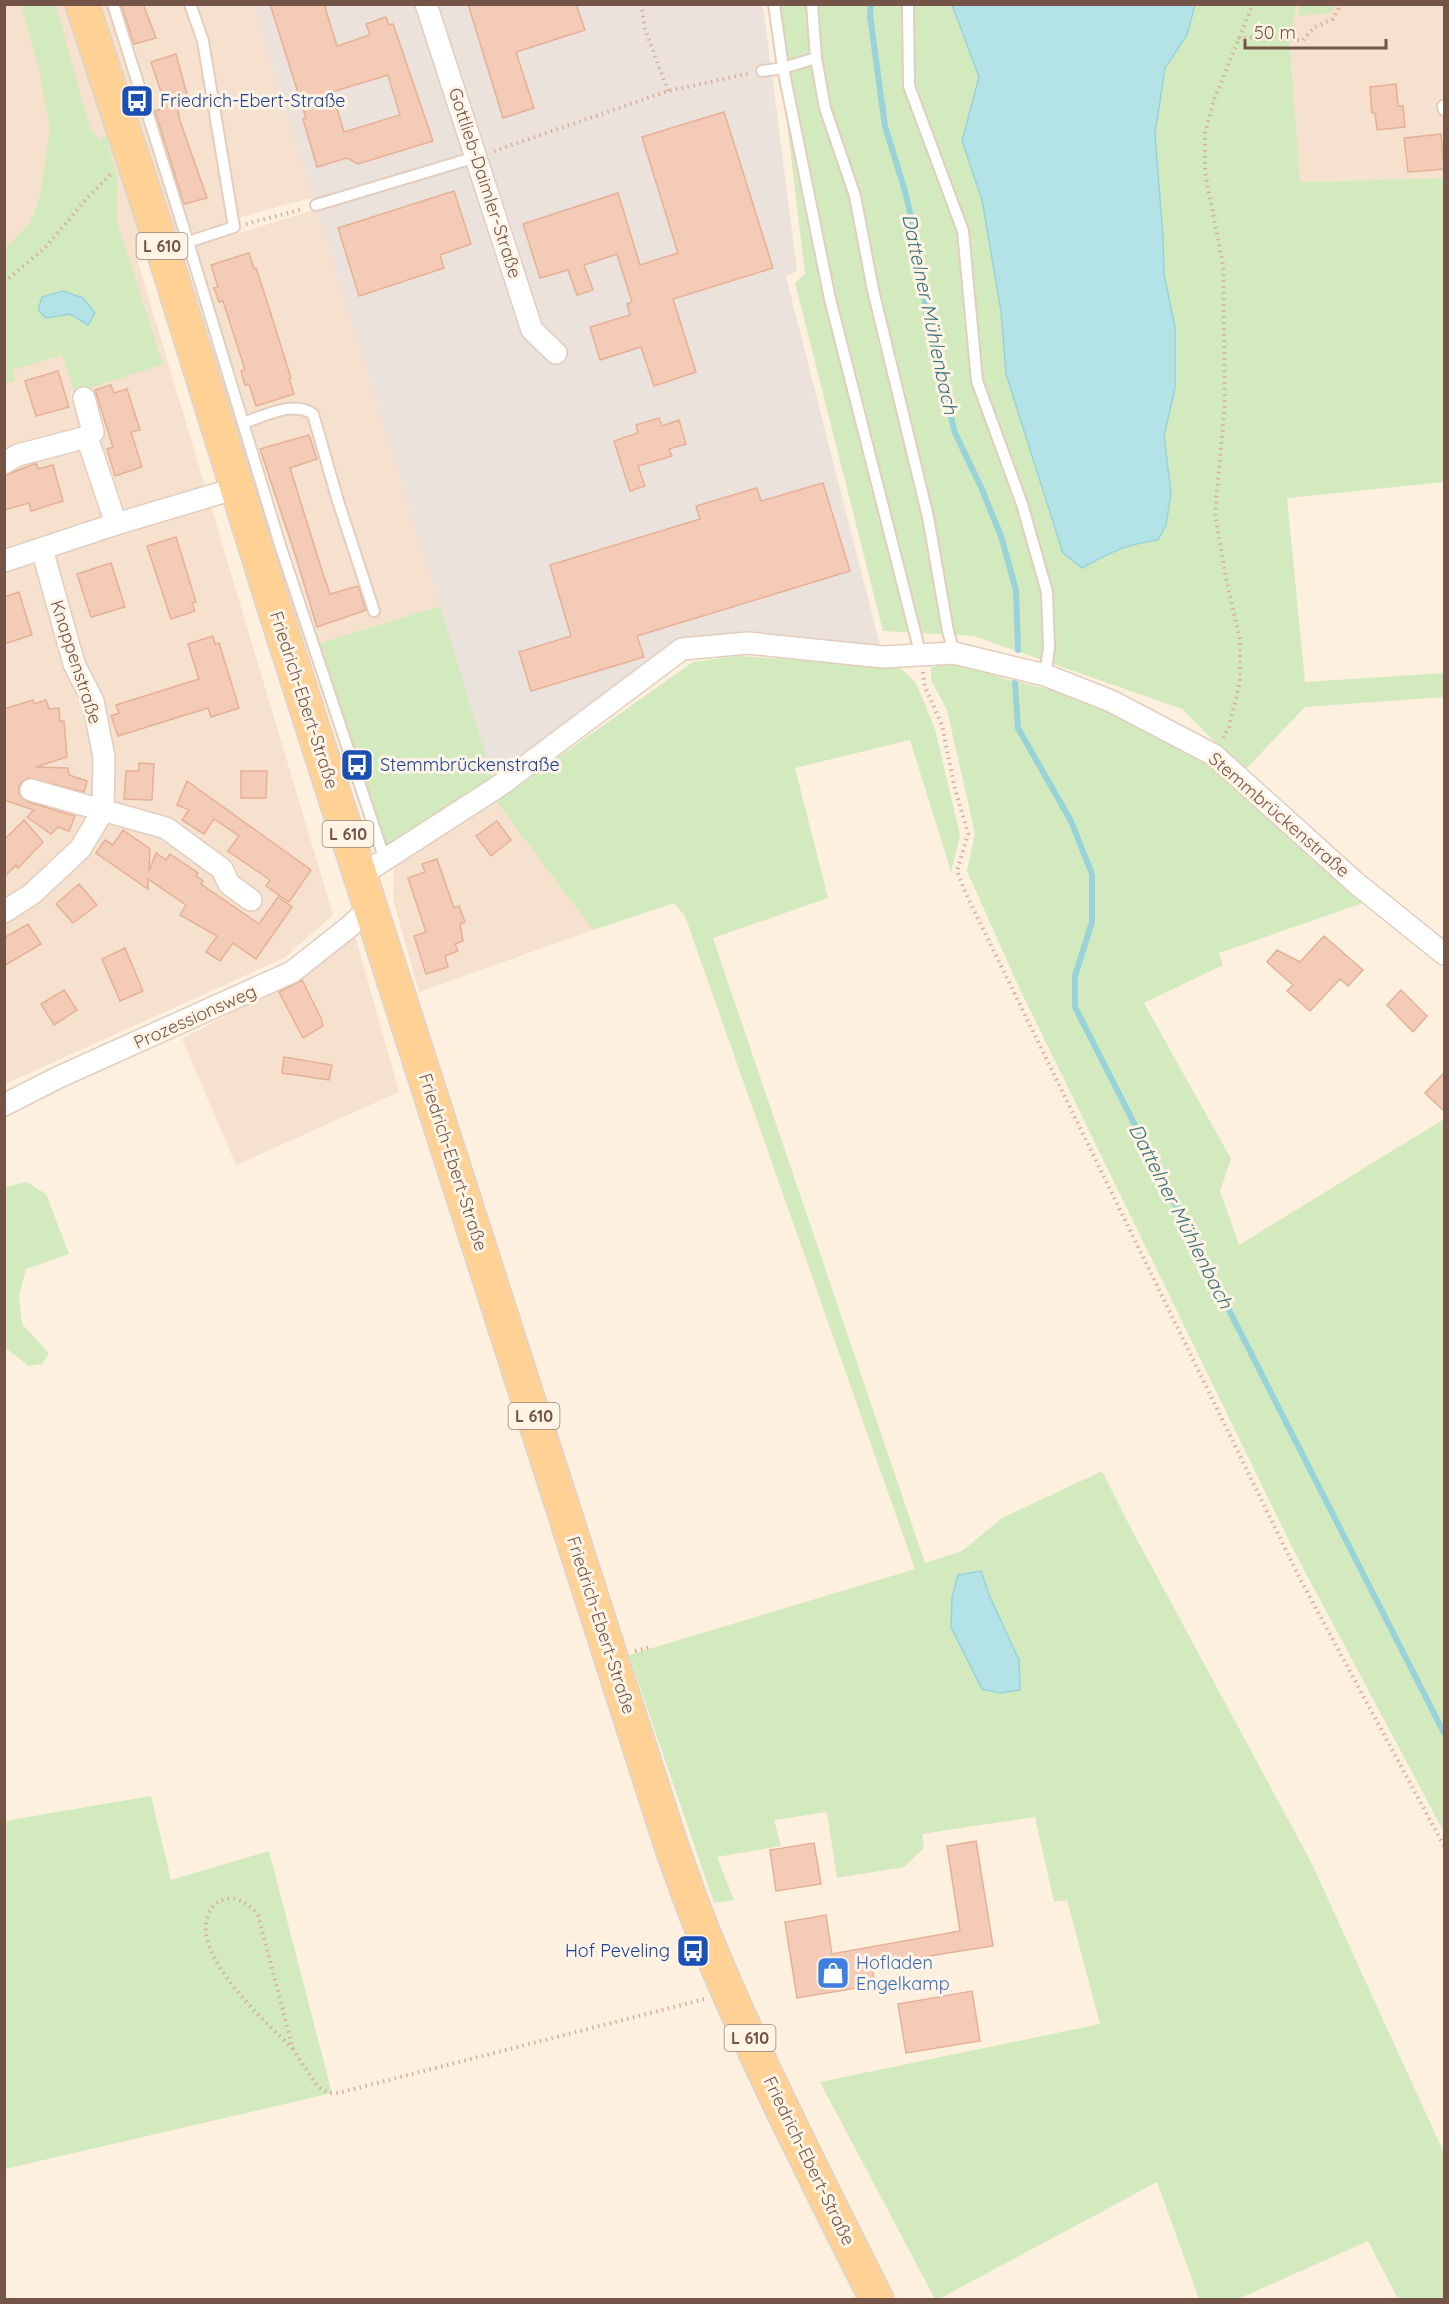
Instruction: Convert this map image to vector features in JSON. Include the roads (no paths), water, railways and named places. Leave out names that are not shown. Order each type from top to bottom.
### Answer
[{"type":"main road","name":"Friedrich-Ebert-Straße","points":[[82,4],[163,250],[237,488],[373,867],[371,907],[671,1845],[729,1993],[787,2118],[877,2300]]},
{"type":"street","name":"Gottlieb-Daimler-Straße","points":[[426,4],[532,330],[555,353]]},
{"type":"street","points":[[4,463],[18,455],[87,437],[93,432],[84,398]]},
{"type":"street","points":[[87,437],[116,524]]},
{"type":"street","points":[[4,561],[116,524],[237,488]]},
{"type":"street","name":"Knappenstraße","points":[[42,549],[74,664],[93,701],[104,757],[103,811]]},
{"type":"street","name":"Stemmbrückenstraße","points":[[373,867],[499,786],[682,649],[748,644],[883,657],[954,653],[1045,675],[1112,701],[1214,754],[1356,883],[1444,954]]},
{"type":"street","points":[[31,790],[166,828],[222,869],[229,884],[251,900]]},
{"type":"street","points":[[4,912],[32,894],[80,849],[103,811]]},
{"type":"street","name":"Prozessionsweg","points":[[4,1105],[59,1077],[292,972],[371,907]]},
{"type":"lane","points":[[113,4],[281,548],[373,867]]},
{"type":"lane","points":[[188,242],[234,227],[203,41],[190,4]]},
{"type":"lane","points":[[774,4],[783,68],[830,300],[921,656]]},
{"type":"lane","points":[[812,4],[816,58],[825,108],[855,196],[873,290],[928,517],[954,653]]},
{"type":"lane","points":[[908,4],[909,86],[963,231],[977,381],[1022,504],[1047,592],[1049,648],[1045,675]]},
{"type":"lane","points":[[762,71],[783,68],[816,58]]},
{"type":"lane","points":[[316,205],[476,157]]},
{"type":"lane","points":[[243,423],[294,408],[304,407],[313,414],[338,501],[374,611]]},
{"type":"water","points":[[952,5],[1195,5],[1187,35],[1165,68],[1155,134],[1164,274],[1175,327],[1175,388],[1164,436],[1171,493],[1166,525],[1158,540],[1118,550],[1082,568],[1063,553],[1006,374],[1001,311],[982,200],[962,141],[979,77]]},
{"type":"water","points":[[63,291],[83,298],[95,313],[88,325],[70,314],[46,318],[38,310],[42,297]]},
{"type":"water","points":[[981,1571],[990,1597],[1019,1660],[1020,1690],[1000,1693],[982,1689],[951,1627],[952,1597],[958,1575]]},
{"type":"waterway","name":"Dattelner Mühlenbach","points":[[871,4],[870,16],[885,126],[905,191],[919,251],[928,327],[955,433],[1001,536],[1016,590],[1018,650]]},
{"type":"waterway","name":"Dattelner Mühlenbach","points":[[1015,683],[1018,728],[1071,821],[1092,874],[1092,922],[1075,976],[1075,1007],[1444,1733]]},
{"type":"place","name":"Friedrich-Ebert-Straße","points":[[137,101]]},
{"type":"place","name":"Stemmbrückenstraße","points":[[357,765]]},
{"type":"place","name":"Hof Peveling","points":[[693,1951]]},
{"type":"place","name":"Hofladen Engelkamp","points":[[833,1973]]}]
